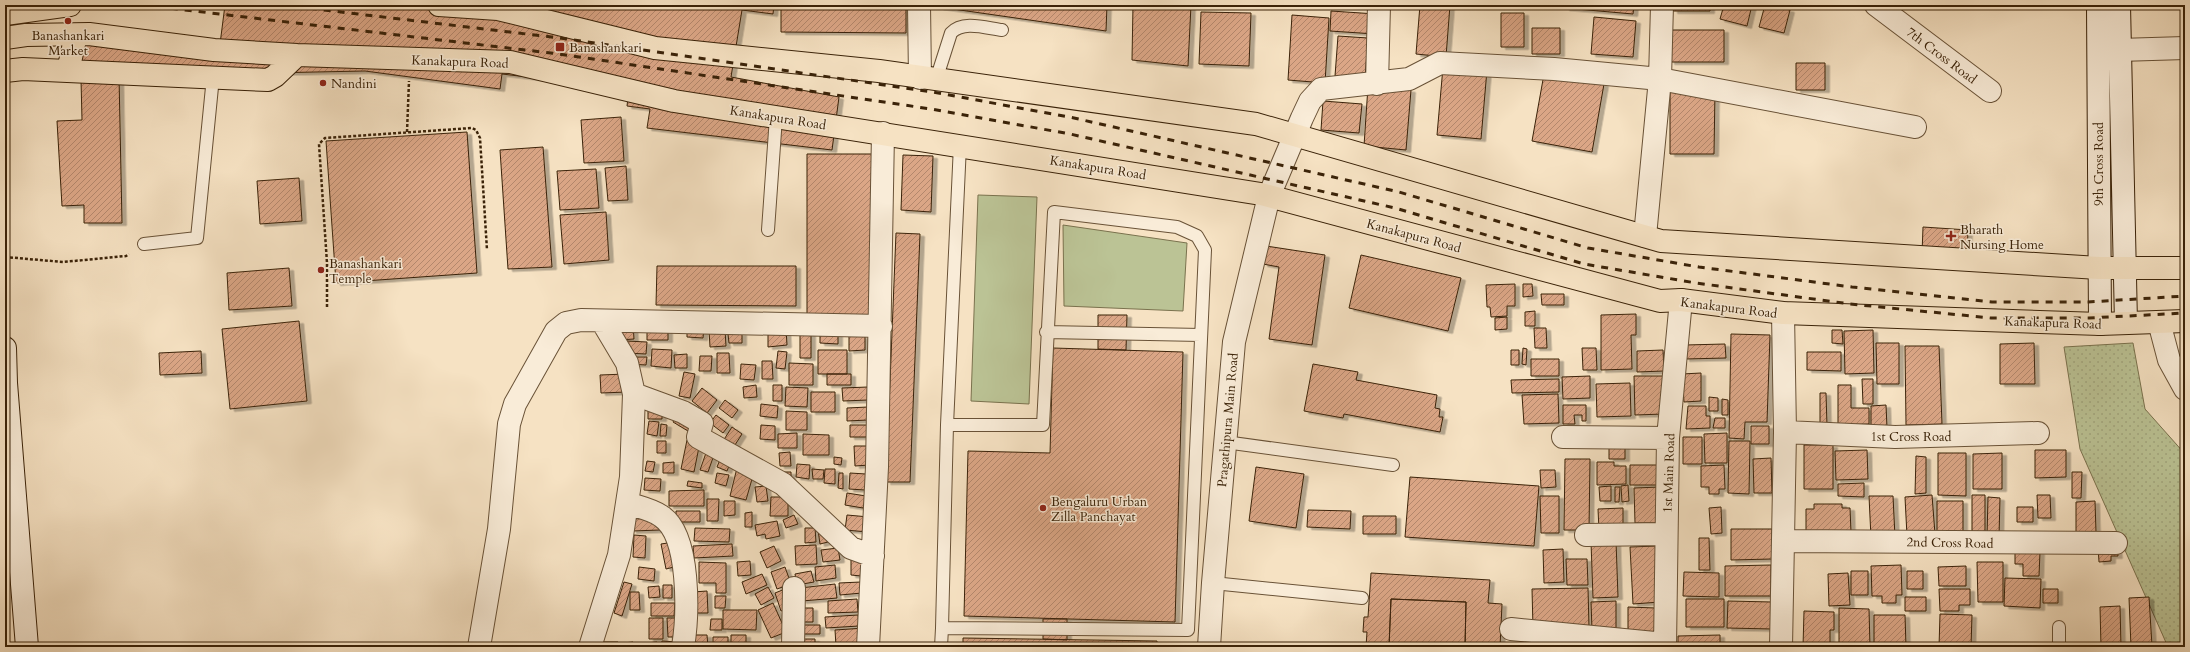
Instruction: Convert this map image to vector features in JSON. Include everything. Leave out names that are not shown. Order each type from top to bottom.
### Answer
[{"type":"main road","points":[[5,14],[70,5]]},
{"type":"main road","points":[[439,5],[498,9],[655,48],[879,71],[1256,124],[1661,240],[2099,268],[2185,268]]},
{"type":"main road","name":"Kanakapura Road","points":[[5,38],[26,35],[89,34],[214,50],[297,55],[510,62],[674,101],[960,145],[1269,196],[1660,301],[1681,300],[1783,314],[2100,324],[2185,321]]},
{"type":"main road","points":[[68,71],[76,35]]},
{"type":"main road","points":[[5,70],[23,69],[268,80],[275,76],[297,55]]},
{"type":"street","points":[[919,5],[928,79]]},
{"type":"street","points":[[1377,84],[1379,5]]},
{"type":"street","points":[[1646,236],[1660,79],[1662,5]]},
{"type":"street","name":"9th Cross Road","points":[[2098,5],[2100,324]]},
{"type":"street","name":"9th Cross Road","points":[[2119,5],[2126,323]]},
{"type":"street","name":"7th Cross Road","points":[[1883,8],[1990,91]]},
{"type":"street","points":[[2119,50],[2185,48]]},
{"type":"street","name":"Pragathipura Main Road","points":[[1209,647],[1213,582],[1234,342],[1269,196],[1310,100],[1321,89],[1377,84],[1409,79],[1440,64],[1554,69],[1660,79],[1915,128]]},
{"type":"street","points":[[868,647],[873,556],[881,326],[883,133]]},
{"type":"street","name":"1st Main Road","points":[[1665,646],[1668,438],[1681,300]]},
{"type":"street","points":[[1781,647],[1785,432],[1783,314]]},
{"type":"street","points":[[479,647],[497,543],[509,424],[515,404],[556,330],[566,323],[581,320],[881,326]]},
{"type":"street","points":[[590,647],[619,555],[631,477],[634,394],[627,363],[602,321]]},
{"type":"street","points":[[2159,322],[2170,360],[2184,385]]},
{"type":"street","points":[[5,348],[5,382],[27,647]]},
{"type":"street","points":[[634,394],[683,412],[702,423],[698,437],[783,484],[851,548],[873,556]]},
{"type":"street","name":"1st Cross Road","points":[[1785,432],[1895,437],[2038,433]]},
{"type":"street","points":[[1563,437],[1668,438]]},
{"type":"street","points":[[627,503],[663,516],[676,533],[687,584],[686,625],[683,647]]},
{"type":"street","points":[[1586,534],[1666,534]]},
{"type":"street","name":"2nd Cross Road","points":[[1784,541],[2116,543]]},
{"type":"street","points":[[793,647],[794,588]]},
{"type":"street","points":[[1511,629],[1665,646]]},
{"type":"lane","points":[[928,79],[950,33],[956,28],[963,26],[1002,30]]},
{"type":"lane","points":[[144,244],[197,238],[213,77]]},
{"type":"lane","points":[[768,230],[776,116]]},
{"type":"lane","points":[[941,647],[947,425],[960,145]]},
{"type":"lane","points":[[942,628],[1188,630],[1205,250],[1197,236],[1177,227],[1054,212],[1046,332],[1043,425],[947,425]]},
{"type":"lane","points":[[1046,332],[1201,336]]},
{"type":"lane","points":[[1225,442],[1393,465]]},
{"type":"lane","points":[[1213,582],[1362,598]]},
{"type":"lane","points":[[2059,627],[2059,647]]},
{"type":"path","points":[[407,132],[410,59]]},
{"type":"path","points":[[327,307],[327,263],[320,144],[325,138],[331,136],[472,128],[479,133],[487,250]]},
{"type":"path","points":[[5,257],[71,261],[126,256],[144,244]]},
{"type":"green space","points":[[978,195],[1037,197],[1029,404],[971,401]]},
{"type":"green space","points":[[1063,225],[1187,243],[1183,311],[1064,306]]},
{"type":"green space","points":[[2133,343],[2145,409],[2185,454],[2185,647],[2168,647],[2080,449],[2064,347]]},
{"type":"building","points":[[225,5],[774,5],[773,14],[742,10],[731,77],[839,97],[832,150],[647,128],[650,109],[627,106],[629,89],[502,74],[500,89],[365,71],[119,76],[122,223],[84,223],[84,205],[62,206],[57,121],[82,120],[80,39],[220,44]]},
{"type":"building","points":[[781,5],[906,5],[906,33],[781,32]]},
{"type":"building","points":[[939,5],[1107,5],[1106,31],[939,7]]},
{"type":"building","points":[[1133,5],[1191,5],[1188,66],[1132,60]]},
{"type":"building","points":[[1420,5],[1450,5],[1446,57],[1416,54]]},
{"type":"building","points":[[1565,5],[1634,5],[1633,14],[1565,8]]},
{"type":"building","points":[[1673,5],[1710,5],[1710,11],[1673,11]]},
{"type":"building","points":[[1724,5],[1752,5],[1747,26],[1720,19]]},
{"type":"building","points":[[1765,5],[1790,10],[1784,33],[1759,27]]},
{"type":"building","points":[[1331,11],[1376,14],[1375,34],[1330,31]]},
{"type":"building","points":[[1201,12],[1251,13],[1249,66],[1199,64]]},
{"type":"building","points":[[1501,13],[1524,13],[1524,47],[1501,47]]},
{"type":"building","points":[[1292,15],[1329,18],[1325,83],[1288,80]]},
{"type":"building","points":[[1594,17],[1636,21],[1633,57],[1591,54]]},
{"type":"building","points":[[1532,28],[1560,28],[1560,54],[1532,54]]},
{"type":"building","points":[[1670,30],[1724,30],[1724,62],[1670,62]]},
{"type":"building","points":[[1338,36],[1368,38],[1365,78],[1335,76]]},
{"type":"building","points":[[1796,63],[1825,63],[1825,90],[1796,90]]},
{"type":"building","points":[[1443,67],[1487,70],[1481,139],[1437,135]]},
{"type":"building","points":[[1544,74],[1604,84],[1592,152],[1532,141]]},
{"type":"building","points":[[1368,86],[1411,90],[1406,150],[1364,146]]},
{"type":"building","points":[[1670,91],[1715,91],[1714,154],[1670,154]]},
{"type":"building","points":[[2182,91],[2185,91],[2185,138],[2183,138]]},
{"type":"building","points":[[1323,101],[1362,104],[1359,133],[1321,130]]},
{"type":"building","points":[[621,117],[624,161],[584,163],[581,120]]},
{"type":"building","points":[[467,132],[477,273],[336,283],[326,141]]},
{"type":"building","points":[[543,147],[552,267],[508,269],[500,150]]},
{"type":"building","points":[[807,154],[873,154],[873,320],[807,319]]},
{"type":"building","points":[[903,155],[933,156],[931,212],[901,210]]},
{"type":"building","points":[[626,166],[628,200],[608,201],[605,168]]},
{"type":"building","points":[[596,169],[599,208],[560,210],[557,171]]},
{"type":"building","points":[[299,178],[302,221],[260,224],[257,181]]},
{"type":"building","points":[[606,212],[609,260],[564,264],[560,215]]},
{"type":"building","points":[[1923,227],[1968,230],[1967,257],[1922,254]]},
{"type":"building","points":[[896,233],[920,234],[910,482],[886,482]]},
{"type":"building","points":[[1266,246],[1325,255],[1312,345],[1269,339],[1279,267],[1263,264]]},
{"type":"building","points":[[1361,255],[1461,278],[1448,331],[1349,308]]},
{"type":"building","points":[[657,266],[796,266],[796,306],[656,305]]},
{"type":"building","points":[[289,268],[292,306],[229,310],[227,273]]},
{"type":"building","points":[[1515,284],[1515,306],[1507,306],[1507,316],[1491,317],[1490,307],[1487,307],[1486,285]]},
{"type":"building","points":[[1523,284],[1532,284],[1533,296],[1523,297]]},
{"type":"building","points":[[1541,294],[1564,294],[1564,305],[1542,305]]},
{"type":"building","points":[[1535,311],[1535,326],[1525,326],[1525,312]]},
{"type":"building","points":[[1636,314],[1636,335],[1631,335],[1632,369],[1601,370],[1601,315]]},
{"type":"building","points":[[1098,315],[1127,315],[1126,350],[1098,349]]},
{"type":"building","points":[[1507,317],[1507,329],[1495,330],[1495,318]]},
{"type":"building","points":[[299,321],[307,401],[230,409],[222,329]]},
{"type":"building","points":[[618,324],[633,324],[634,339],[619,340]]},
{"type":"building","points":[[687,327],[704,328],[703,338],[687,337]]},
{"type":"building","points":[[786,328],[787,345],[768,347],[768,329]]},
{"type":"building","points":[[820,328],[838,328],[838,344],[820,343]]},
{"type":"building","points":[[1534,328],[1546,328],[1547,348],[1535,348]]},
{"type":"building","points":[[647,329],[668,329],[668,340],[647,340]]},
{"type":"building","points":[[709,330],[725,330],[726,346],[710,347]]},
{"type":"building","points":[[1832,330],[1842,330],[1843,344],[1832,343]]},
{"type":"building","points":[[1873,330],[1874,373],[1845,374],[1844,331]]},
{"type":"building","points":[[742,333],[742,343],[729,343],[728,334]]},
{"type":"building","points":[[800,333],[811,333],[811,358],[800,358]]},
{"type":"building","points":[[1731,334],[1770,335],[1767,422],[1745,422],[1744,439],[1729,438]]},
{"type":"building","points":[[849,336],[865,336],[865,350],[849,351]]},
{"type":"building","points":[[626,341],[647,342],[646,354],[625,353]]},
{"type":"building","points":[[1876,343],[1899,343],[1899,384],[1877,384]]},
{"type":"building","points":[[2034,343],[2035,384],[2000,384],[2000,344]]},
{"type":"building","points":[[1725,344],[1726,358],[1685,359],[1685,345]]},
{"type":"building","points":[[1905,346],[1939,346],[1942,424],[1906,425]]},
{"type":"building","points":[[1053,348],[1183,352],[1175,622],[964,616],[968,451],[1050,453]]},
{"type":"building","points":[[1523,348],[1527,349],[1526,365],[1522,364]]},
{"type":"building","points":[[1582,348],[1596,348],[1597,370],[1583,370]]},
{"type":"building","points":[[652,349],[672,350],[671,368],[651,366]]},
{"type":"building","points":[[818,350],[847,350],[847,374],[818,374]]},
{"type":"building","points":[[1511,350],[1519,350],[1519,365],[1511,365]]},
{"type":"building","points":[[1663,350],[1664,371],[1637,372],[1637,351]]},
{"type":"building","points":[[201,351],[202,373],[160,375],[159,353]]},
{"type":"building","points":[[778,351],[787,352],[785,369],[776,368]]},
{"type":"building","points":[[1807,352],[1841,352],[1841,371],[1807,370]]},
{"type":"building","points":[[717,353],[729,353],[730,373],[717,373]]},
{"type":"building","points":[[687,354],[687,368],[675,368],[674,355]]},
{"type":"building","points":[[700,356],[712,356],[711,371],[699,371]]},
{"type":"building","points":[[629,357],[647,357],[646,365],[629,364]]},
{"type":"building","points":[[1531,359],[1559,359],[1559,376],[1531,376]]},
{"type":"building","points":[[762,361],[772,361],[773,379],[762,379]]},
{"type":"building","points":[[789,363],[813,364],[813,385],[789,385]]},
{"type":"building","points":[[741,364],[756,365],[754,380],[740,379]]},
{"type":"building","points":[[1313,364],[1358,372],[1356,380],[1437,395],[1435,408],[1440,409],[1439,417],[1443,417],[1440,432],[1344,414],[1343,418],[1304,411]]},
{"type":"building","points":[[684,372],[695,374],[690,398],[679,396]]},
{"type":"building","points":[[1701,373],[1701,401],[1684,402],[1682,374]]},
{"type":"building","points":[[626,374],[627,392],[601,393],[600,375]]},
{"type":"building","points":[[827,374],[851,374],[851,385],[827,385]]},
{"type":"building","points":[[1590,376],[1590,398],[1563,399],[1562,377]]},
{"type":"building","points":[[1634,376],[1663,376],[1664,414],[1635,415]]},
{"type":"building","points":[[1559,379],[1559,392],[1512,393],[1511,380]]},
{"type":"building","points":[[1862,379],[1873,379],[1873,404],[1863,404]]},
{"type":"building","points":[[1630,383],[1631,416],[1597,417],[1596,384]]},
{"type":"building","points":[[756,385],[757,397],[744,398],[743,387]]},
{"type":"building","points":[[773,385],[782,385],[782,401],[773,401]]},
{"type":"building","points":[[1838,385],[1851,385],[1851,408],[1869,408],[1869,424],[1838,425]]},
{"type":"building","points":[[786,387],[808,388],[807,407],[785,406]]},
{"type":"building","points":[[868,387],[868,400],[843,401],[842,388]]},
{"type":"building","points":[[702,388],[717,400],[707,413],[692,401]]},
{"type":"building","points":[[811,392],[835,392],[835,412],[811,412]]},
{"type":"building","points":[[1820,393],[1826,393],[1827,426],[1820,426]]},
{"type":"building","points":[[1558,394],[1559,423],[1524,424],[1522,395]]},
{"type":"building","points":[[1709,397],[1718,398],[1718,411],[1709,411]]},
{"type":"building","points":[[1722,399],[1728,400],[1728,415],[1722,415]]},
{"type":"building","points":[[725,400],[738,410],[732,418],[719,408]]},
{"type":"building","points":[[761,404],[778,406],[777,418],[760,416]]},
{"type":"building","points":[[648,405],[662,405],[662,419],[648,419]]},
{"type":"building","points":[[1563,405],[1586,405],[1586,421],[1582,421],[1582,415],[1574,415],[1575,424],[1563,424]]},
{"type":"building","points":[[1886,405],[1887,428],[1871,428],[1871,406]]},
{"type":"building","points":[[1688,406],[1706,406],[1706,416],[1710,416],[1710,428],[1686,429]]},
{"type":"building","points":[[868,407],[868,420],[847,421],[847,408]]},
{"type":"building","points":[[786,411],[807,412],[807,430],[786,430]]},
{"type":"building","points":[[678,413],[698,425],[693,434],[673,422]]},
{"type":"building","points":[[716,415],[729,425],[723,433],[710,423]]},
{"type":"building","points":[[1715,418],[1725,418],[1725,428],[1713,428]]},
{"type":"building","points":[[649,421],[659,422],[657,436],[647,434]]},
{"type":"building","points":[[661,424],[667,425],[666,436],[660,436]]},
{"type":"building","points":[[761,425],[775,426],[775,440],[760,439]]},
{"type":"building","points":[[850,425],[870,425],[871,437],[850,437]]},
{"type":"building","points":[[1751,426],[1769,426],[1769,444],[1751,444]]},
{"type":"building","points":[[732,427],[742,434],[733,448],[723,441]]},
{"type":"building","points":[[797,433],[797,448],[778,448],[778,434]]},
{"type":"building","points":[[1727,433],[1727,463],[1705,463],[1704,434]]},
{"type":"building","points":[[803,434],[829,435],[829,455],[803,455]]},
{"type":"building","points":[[1683,437],[1702,437],[1702,464],[1683,464]]},
{"type":"building","points":[[687,440],[700,442],[694,472],[681,469]]},
{"type":"building","points":[[1609,440],[1625,440],[1625,459],[1609,459]]},
{"type":"building","points":[[657,441],[666,441],[666,453],[657,453]]},
{"type":"building","points":[[1729,441],[1750,441],[1749,494],[1728,493]]},
{"type":"building","points":[[1804,445],[1833,445],[1833,489],[1804,489]]},
{"type":"building","points":[[854,446],[868,446],[869,465],[855,466]]},
{"type":"building","points":[[707,450],[715,452],[708,472],[700,470]]},
{"type":"building","points":[[1867,450],[1868,479],[1836,480],[1835,451]]},
{"type":"building","points":[[2035,450],[2066,450],[2066,477],[2035,478]]},
{"type":"building","points":[[790,452],[791,466],[780,466],[779,453]]},
{"type":"building","points":[[1938,453],[1966,453],[1966,496],[1938,495]]},
{"type":"building","points":[[2002,453],[2002,489],[1973,489],[1973,454]]},
{"type":"building","points":[[1916,456],[1926,457],[1926,493],[1915,494]]},
{"type":"building","points":[[721,457],[731,461],[727,471],[717,467]]},
{"type":"building","points":[[834,457],[842,458],[841,465],[834,464]]},
{"type":"building","points":[[1771,458],[1772,493],[1754,493],[1753,459]]},
{"type":"building","points":[[1565,459],[1590,459],[1589,530],[1564,530]]},
{"type":"building","points":[[647,461],[655,462],[653,472],[645,471]]},
{"type":"building","points":[[674,462],[674,473],[663,473],[663,463]]},
{"type":"building","points":[[1597,462],[1614,462],[1614,466],[1626,466],[1626,484],[1597,485]]},
{"type":"building","points":[[797,464],[810,465],[809,479],[796,477]]},
{"type":"building","points":[[1630,465],[1660,465],[1660,485],[1630,485]]},
{"type":"building","points":[[1724,465],[1725,489],[1719,489],[1719,494],[1709,494],[1709,487],[1701,487],[1701,466]]},
{"type":"building","points":[[1256,467],[1304,474],[1296,528],[1249,521]]},
{"type":"building","points":[[737,468],[754,472],[746,500],[730,496]]},
{"type":"building","points":[[812,469],[824,470],[823,479],[813,479]]},
{"type":"building","points":[[825,469],[835,469],[835,484],[824,483]]},
{"type":"building","points":[[1540,470],[1555,470],[1556,487],[1541,488]]},
{"type":"building","points":[[782,472],[791,472],[791,481]]},
{"type":"building","points":[[2072,472],[2082,472],[2081,498],[2072,498]]},
{"type":"building","points":[[717,473],[729,475],[726,486],[715,483]]},
{"type":"building","points":[[839,473],[843,473],[843,489],[838,488]]},
{"type":"building","points":[[850,473],[866,474],[865,490],[849,489]]},
{"type":"building","points":[[1410,477],[1539,486],[1534,546],[1405,537]]},
{"type":"building","points":[[645,478],[661,479],[660,491],[644,490]]},
{"type":"building","points":[[688,481],[702,483],[702,488],[687,486]]},
{"type":"building","points":[[1864,483],[1864,497],[1838,496],[1838,484]]},
{"type":"building","points":[[1628,485],[1629,501],[1622,502],[1621,486]]},
{"type":"building","points":[[766,486],[768,501],[757,502],[755,487]]},
{"type":"building","points":[[1611,486],[1611,501],[1600,501],[1599,487]]},
{"type":"building","points":[[1615,487],[1620,487],[1619,502],[1615,502]]},
{"type":"building","points":[[1661,487],[1661,523],[1635,523],[1634,488]]},
{"type":"building","points":[[704,490],[704,506],[669,506],[669,491]]},
{"type":"building","points":[[847,493],[866,496],[863,508],[845,505]]},
{"type":"building","points":[[1932,495],[1935,534],[1907,536],[1905,497]]},
{"type":"building","points":[[1972,495],[1985,495],[1985,535],[1972,535]]},
{"type":"building","points":[[2037,495],[2050,495],[2051,518],[2038,518]]},
{"type":"building","points":[[1540,496],[1559,496],[1559,533],[1541,533]]},
{"type":"building","points":[[1869,496],[1893,496],[1895,537],[1871,538]]},
{"type":"building","points":[[771,497],[788,497],[788,516],[770,516]]},
{"type":"building","points":[[1988,497],[2000,498],[1999,537],[1987,537]]},
{"type":"building","points":[[707,499],[719,499],[718,521],[707,521]]},
{"type":"building","points":[[724,501],[735,501],[735,515],[724,516]]},
{"type":"building","points":[[1937,501],[1963,501],[1963,538],[1937,538]]},
{"type":"building","points":[[2095,501],[2096,532],[2076,532],[2076,502]]},
{"type":"building","points":[[1814,504],[1842,504],[1842,508],[1850,508],[1851,532],[1806,533],[1806,509],[1814,509]]},
{"type":"building","points":[[1721,507],[1722,533],[1711,534],[1709,508]]},
{"type":"building","points":[[2017,507],[2033,507],[2033,522],[2017,522]]},
{"type":"building","points":[[1623,508],[1623,529],[1599,530],[1598,509]]},
{"type":"building","points":[[1308,510],[1351,511],[1350,529],[1307,527]]},
{"type":"building","points":[[676,511],[700,511],[700,522],[676,522]]},
{"type":"building","points":[[752,512],[752,527],[745,527],[745,513]]},
{"type":"building","points":[[794,515],[798,524],[786,528],[783,520]]},
{"type":"building","points":[[847,515],[869,517],[868,532],[845,530]]},
{"type":"building","points":[[1363,516],[1396,516],[1396,534],[1363,534]]},
{"type":"building","points":[[659,518],[660,530],[632,531],[631,519]]},
{"type":"building","points":[[777,521],[780,536],[766,539],[765,534],[757,536],[755,525]]},
{"type":"building","points":[[695,528],[730,529],[729,542],[694,541]]},
{"type":"building","points":[[805,528],[815,528],[816,542],[805,543]]},
{"type":"building","points":[[826,529],[828,542],[820,544],[818,530]]},
{"type":"building","points":[[1731,529],[1772,529],[1772,559],[1731,560]]},
{"type":"building","points":[[634,535],[646,536],[645,558],[633,557]]},
{"type":"building","points":[[1699,538],[1709,538],[1710,570],[1699,570]]},
{"type":"building","points":[[1616,541],[1618,597],[1593,598],[1591,542]]},
{"type":"building","points":[[674,542],[678,566],[666,569],[661,544]]},
{"type":"building","points":[[732,544],[733,556],[694,558],[693,546]]},
{"type":"building","points":[[816,545],[817,564],[796,565],[795,546]]},
{"type":"building","points":[[774,546],[781,561],[767,568],[760,552]]},
{"type":"building","points":[[1657,546],[1660,602],[1633,604],[1630,547]]},
{"type":"building","points":[[2117,546],[2118,556],[2111,556],[2111,561],[2099,562],[2098,547]]},
{"type":"building","points":[[838,548],[840,560],[823,562],[821,550]]},
{"type":"building","points":[[1563,549],[1564,582],[1544,583],[1543,550]]},
{"type":"building","points":[[2015,552],[2040,552],[2039,576],[2023,576],[2023,564],[2015,564]]},
{"type":"building","points":[[851,556],[862,556],[861,576],[851,575]]},
{"type":"building","points":[[1566,559],[1587,559],[1588,585],[1567,585]]},
{"type":"building","points":[[750,561],[751,575],[738,576],[737,562]]},
{"type":"building","points":[[699,562],[726,563],[726,593],[716,593],[716,583],[699,583]]},
{"type":"building","points":[[1977,562],[2003,562],[2003,602],[1978,602]]},
{"type":"building","points":[[835,565],[836,578],[816,581],[815,567]]},
{"type":"building","points":[[1771,565],[1771,596],[1725,596],[1725,566]]},
{"type":"building","points":[[1901,565],[1902,595],[1896,595],[1896,603],[1882,603],[1882,596],[1872,596],[1871,566]]},
{"type":"building","points":[[1966,566],[1966,586],[1939,586],[1938,567]]},
{"type":"building","points":[[639,567],[655,569],[654,581],[638,579]]},
{"type":"building","points":[[785,567],[791,584],[777,589],[771,572]]},
{"type":"building","points":[[811,571],[814,582],[797,585],[795,574]]},
{"type":"building","points":[[1851,571],[1868,571],[1868,595],[1851,595]]},
{"type":"building","points":[[1907,571],[1923,571],[1923,589],[1907,589]]},
{"type":"building","points":[[1684,572],[1719,573],[1719,597],[1683,596]]},
{"type":"building","points":[[1371,573],[1490,580],[1488,603],[1502,604],[1500,647],[1465,647],[1466,602],[1391,599],[1389,647],[1366,647],[1367,632],[1363,632],[1364,617],[1368,617]]},
{"type":"building","points":[[1848,573],[1850,605],[1829,606],[1828,574]]},
{"type":"building","points":[[762,574],[767,585],[746,594],[742,582]]},
{"type":"building","points":[[2005,578],[2041,579],[2040,608],[2004,606]]},
{"type":"building","points":[[624,582],[632,584],[622,616],[614,613]]},
{"type":"building","points":[[861,582],[862,593],[840,595],[839,583]]},
{"type":"building","points":[[835,584],[837,598],[802,601],[800,588]]},
{"type":"building","points":[[663,585],[672,585],[672,598],[663,598]]},
{"type":"building","points":[[659,586],[660,597],[649,598],[648,587]]},
{"type":"building","points":[[768,587],[774,598],[761,605],[755,594]]},
{"type":"building","points":[[1588,588],[1589,627],[1533,628],[1532,589]]},
{"type":"building","points":[[785,589],[791,608],[781,611],[775,593]]},
{"type":"building","points":[[1939,589],[1970,589],[1970,605],[1959,605],[1959,611],[1940,611]]},
{"type":"building","points":[[2043,589],[2058,589],[2058,603],[2043,603]]},
{"type":"building","points":[[707,591],[708,613],[694,613],[693,592]]},
{"type":"building","points":[[630,592],[639,592],[640,610],[630,610]]},
{"type":"building","points":[[715,596],[726,596],[725,608],[715,608]]},
{"type":"building","points":[[1905,597],[1926,597],[1926,611],[1905,611]]},
{"type":"building","points":[[2149,597],[2152,646],[2131,647],[2129,598]]},
{"type":"building","points":[[857,599],[858,612],[828,613],[828,601]]},
{"type":"building","points":[[1391,599],[1466,602],[1465,647],[1389,647]]},
{"type":"building","points":[[1686,599],[1724,599],[1724,627],[1686,627]]},
{"type":"building","points":[[1616,601],[1616,630],[1592,630],[1591,602]]},
{"type":"building","points":[[1728,601],[1772,602],[1772,629],[1727,628]]},
{"type":"building","points":[[651,603],[675,603],[674,616],[651,616]]},
{"type":"building","points":[[773,603],[786,632],[771,638],[758,610]]},
{"type":"building","points":[[2120,606],[2121,647],[2101,647],[2100,607]]},
{"type":"building","points":[[1628,607],[1656,608],[1656,637],[1628,637]]},
{"type":"building","points":[[798,608],[813,608],[813,622],[799,622]]},
{"type":"building","points":[[1839,608],[1869,609],[1870,647],[1839,647]]},
{"type":"building","points":[[723,610],[757,610],[756,630],[723,629]]},
{"type":"building","points":[[1804,611],[1834,612],[1834,630],[1830,630],[1830,647],[1803,647]]},
{"type":"building","points":[[1940,614],[1972,615],[1971,647],[1939,647]]},
{"type":"building","points":[[858,615],[859,626],[826,628],[825,617]]},
{"type":"building","points":[[1874,615],[1905,615],[1906,647],[1874,647]]},
{"type":"building","points":[[649,618],[663,618],[663,639],[649,639]]},
{"type":"building","points":[[667,618],[676,618],[676,637],[668,637]]},
{"type":"building","points":[[711,619],[722,619],[722,630],[710,630]]},
{"type":"building","points":[[1043,619],[1067,619],[1067,640],[1043,639]]},
{"type":"building","points":[[798,625],[820,625],[820,634],[798,634]]},
{"type":"building","points":[[865,628],[866,645],[836,646],[835,630]]},
{"type":"building","points":[[688,635],[707,635],[708,647],[689,647]]},
{"type":"building","points":[[731,635],[746,635],[746,647],[731,647]]},
{"type":"building","points":[[1720,635],[1720,647],[1678,647],[1678,636]]},
{"type":"building","points":[[713,637],[728,637],[728,647],[713,647]]},
{"type":"building","points":[[963,638],[1157,641],[1157,647],[963,647]]},
{"type":"building","points":[[796,639],[815,639],[815,647],[795,647]]},
{"type":"building","points":[[662,641],[677,642],[677,647],[661,647]]},
{"type":"building","points":[[600,642],[618,642],[618,647],[600,647]]},
{"type":"building","points":[[633,642],[633,647],[623,647],[623,643]]},
{"type":"building","points":[[657,642],[657,647],[646,647],[645,643]]},
{"type":"building","points":[[1525,645],[1548,645],[1548,647],[1525,647]]},
{"type":"railway","points":[[143,5],[559,54],[931,109],[1070,134],[1395,208],[1584,264],[1696,283],[1850,304],[1991,318],[2089,318],[2185,313]]},
{"type":"railway","points":[[282,5],[560,38],[933,92],[1074,118],[1399,192],[1588,248],[1699,267],[1852,287],[1992,302],[2088,302],[2185,296]]},
{"type":"place","name":"Banashankari Market","points":[[68,21]]},
{"type":"place","name":"Banashankari","points":[[560,47]]},
{"type":"place","name":"Nandini","points":[[323,83]]},
{"type":"place","name":"Bharath Nursing Home","points":[[1951,236]]},
{"type":"place","name":"Banashankari Temple","points":[[321,270]]},
{"type":"place","name":"Bengaluru Urban Zilla Panchayat","points":[[1043,508]]}]
